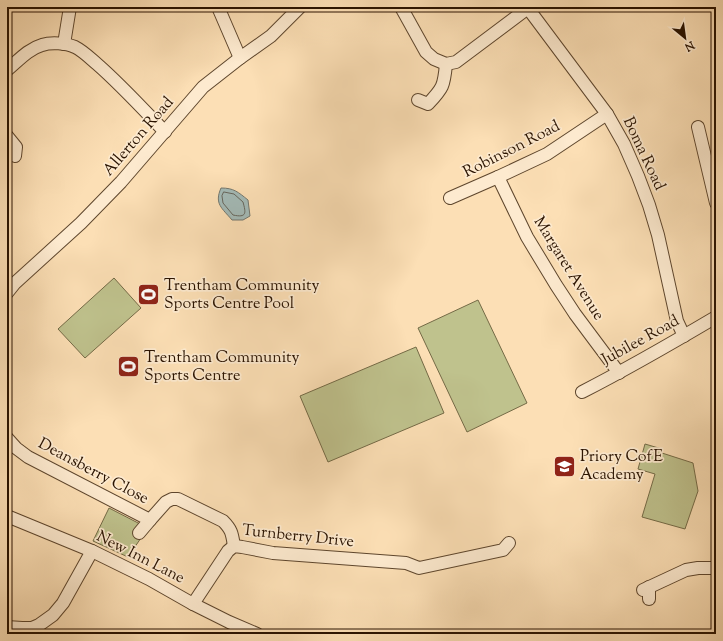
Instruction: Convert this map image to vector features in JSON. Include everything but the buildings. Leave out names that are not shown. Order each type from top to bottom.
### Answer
[{"type":"street","points":[[64,44],[70,7]]},
{"type":"street","points":[[218,7],[240,58]]},
{"type":"street","name":"Allerton Road","points":[[7,293],[15,283],[81,223],[121,182],[203,87],[271,36],[300,7]]},
{"type":"street","points":[[401,7],[426,52],[434,59],[446,64],[456,62],[527,7]]},
{"type":"street","name":"Boma Road","points":[[527,7],[607,114],[624,144],[649,205],[658,235],[677,321],[684,336]]},
{"type":"street","points":[[7,70],[30,50],[42,45],[64,44],[75,47],[110,75],[165,132]]},
{"type":"street","points":[[425,105],[442,88],[446,64]]},
{"type":"street","name":"Robinson Road","points":[[450,198],[547,154],[607,114]]},
{"type":"street","points":[[698,127],[716,203]]},
{"type":"street","points":[[7,136],[19,150]]},
{"type":"street","name":"Margaret Avenue","points":[[498,177],[527,237],[556,285],[575,314],[619,373]]},
{"type":"street","name":"Jubilee Road","points":[[582,392],[619,373],[716,317]]},
{"type":"street","name":"Deansberry Close","points":[[7,438],[16,448],[28,457],[150,520],[166,502],[172,499],[178,499],[223,521],[232,533],[234,546]]},
{"type":"street","name":"New Inn Lane","points":[[7,516],[92,551],[149,579],[193,604],[257,634]]},
{"type":"street","points":[[139,533],[150,520]]},
{"type":"street","name":"Turnberry Drive","points":[[193,604],[228,551],[234,546],[273,553],[392,567],[406,563],[419,568],[508,550]]},
{"type":"street","points":[[7,627],[32,628],[53,615],[63,603],[92,551]]},
{"type":"street","points":[[647,592],[686,570],[716,568]]},
{"type":"green space","points":[[114,278],[141,308],[85,358],[58,329]]},
{"type":"green space","points":[[478,300],[527,403],[467,432],[418,328]]},
{"type":"green space","points":[[416,347],[444,413],[328,462],[300,396]]},
{"type":"green space","points":[[645,444],[662,449],[662,453],[693,463],[698,491],[685,529],[642,517],[655,474],[638,469]]},
{"type":"green space","points":[[109,508],[142,525],[143,535],[128,557],[93,541]]},
{"type":"water","points":[[221,188],[236,191],[248,200],[250,216],[243,220],[232,220],[220,206],[218,198]]},
{"type":"place","name":"Trentham Community Sports Centre Pool","points":[[149,295]]},
{"type":"place","name":"Trentham Community Sports Centre","points":[[129,367]]},
{"type":"place","name":"Priory CofE Academy","points":[[564,466]]}]
